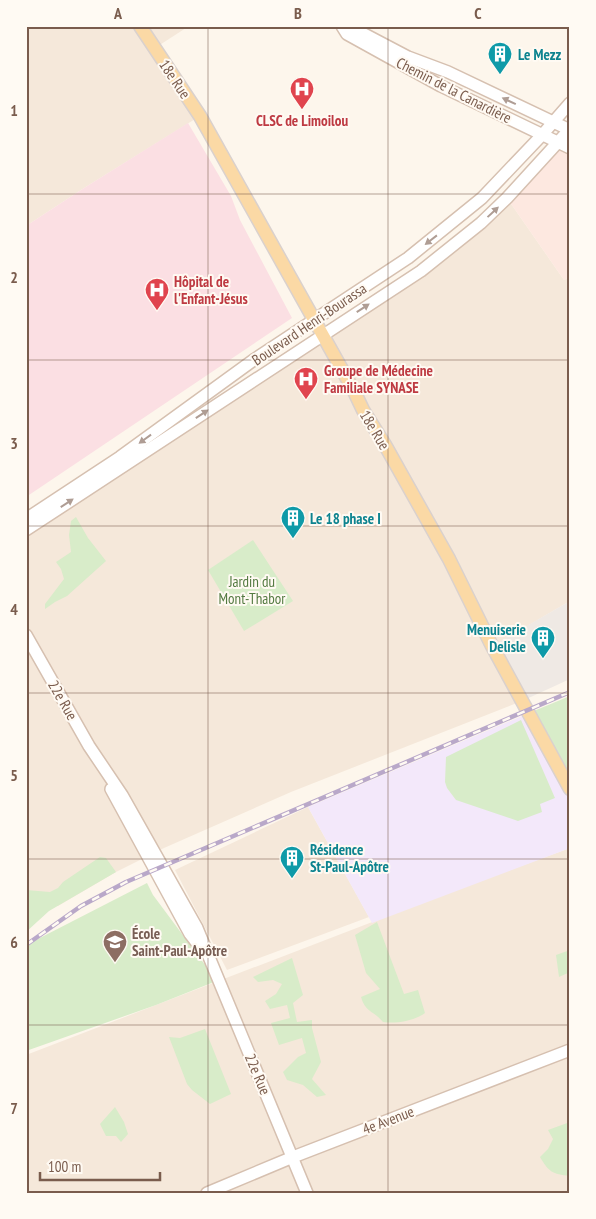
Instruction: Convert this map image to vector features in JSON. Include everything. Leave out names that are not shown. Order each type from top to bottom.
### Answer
[{"type":"main road","name":"18e Rue","points":[[140,26],[200,116],[354,391],[362,410],[385,445],[449,559],[496,654],[570,789]]},
{"type":"main road","name":"Chemin de la Canardière","points":[[342,26],[347,34],[441,86],[570,148]]},
{"type":"main road","name":"Chemin de la Canardière","points":[[349,26],[408,57],[448,72],[570,130]]},
{"type":"main road","name":"Boulevard Henri-Bourassa","points":[[26,518],[120,457],[255,359],[408,258],[482,198],[570,103]]},
{"type":"main road","name":"Boulevard Henri-Bourassa","points":[[26,530],[420,271],[460,240],[507,198],[570,130]]},
{"type":"main road","name":"22e Rue","points":[[26,635],[101,765],[122,795],[197,928],[207,956],[293,1157],[306,1193]]},
{"type":"main road","name":"4e Avenue","points":[[207,1193],[293,1157],[570,1050]]},
{"type":"shaded area","points":[[26,26],[189,26],[155,48],[200,116],[26,226]]},
{"type":"shaded area","name":"Hôpital de l'Enfant-Jésus","points":[[188,123],[231,196],[240,220],[292,318],[26,497],[26,226]]},
{"type":"shaded area","points":[[558,142],[570,148],[570,277],[564,280],[507,198]]},
{"type":"shaded area","points":[[507,198],[564,280],[570,277],[570,601],[493,646],[522,701],[291,792],[164,848],[116,872],[58,906],[26,890],[26,530],[420,271]]},
{"type":"shaded area","points":[[570,601],[570,679],[522,701],[492,646]]},
{"type":"shaded area","points":[[529,713],[570,789],[570,848],[372,923],[308,807]]},
{"type":"shaded area","points":[[308,807],[369,917],[227,970],[175,870]]},
{"type":"shaded area","points":[[570,848],[570,1193],[26,1193],[26,1055]]},
{"type":"green space","points":[[76,517],[88,538],[106,561],[67,596],[45,609],[45,604],[64,579],[61,569],[56,562],[71,552],[69,535],[71,521]]},
{"type":"green space","name":"Jardin du Mont-Thabor","points":[[253,540],[293,601],[244,631],[208,570]]},
{"type":"green space","points":[[570,696],[570,789],[529,713]]},
{"type":"green space","points":[[521,720],[555,798],[540,804],[542,812],[518,821],[456,800],[445,782],[446,757]]},
{"type":"green space","points":[[100,857],[106,858],[116,872],[49,911],[26,932],[26,890],[50,892]]},
{"type":"green space","name":"École Saint-Paul-Apôtre","points":[[147,883],[153,895],[214,977],[219,980],[156,1005],[26,1051],[26,948],[34,941]]},
{"type":"green space","points":[[377,922],[404,994],[418,990],[425,1013],[410,1020],[383,1022],[367,1009],[361,997],[380,989],[366,973],[355,935]]},
{"type":"green space","points":[[570,950],[570,972],[559,977],[556,955]]},
{"type":"green space","points":[[292,958],[303,995],[293,1003],[297,1022],[312,1020],[312,1028],[321,1062],[312,1079],[326,1095],[317,1097],[303,1085],[287,1080],[283,1072],[298,1057],[306,1053],[302,1038],[279,1045],[271,1023],[290,1018],[287,1005],[270,1009],[265,1001],[276,994],[282,984],[273,980],[258,982],[253,977]]},
{"type":"green space","points":[[205,1029],[231,1094],[210,1104],[187,1084],[169,1037],[180,1038]]},
{"type":"green space","points":[[115,1107],[124,1122],[128,1134],[121,1142],[116,1136],[106,1136],[100,1124]]},
{"type":"green space","points":[[570,1122],[570,1176],[552,1171],[540,1157],[548,1149],[553,1139],[548,1130]]},
{"type":"railway","points":[[26,945],[81,906],[126,882],[570,692]]},
{"type":"place","name":"Le Mezz","points":[[500,75]]},
{"type":"place","name":"CLSC de Limoilou","points":[[302,110]]},
{"type":"place","name":"Hôpital de l'Enfant-Jésus","points":[[157,311]]},
{"type":"place","name":"Groupe de Médecine Familiale SYNASE","points":[[306,400]]},
{"type":"place","name":"Le 18 phase I","points":[[293,539]]},
{"type":"place","name":"Menuiserie Delisle","points":[[543,659]]},
{"type":"place","name":"Résidence St-Paul-Apôtre","points":[[292,879]]},
{"type":"place","name":"École Saint-Paul-Apôtre","points":[[115,963]]}]
